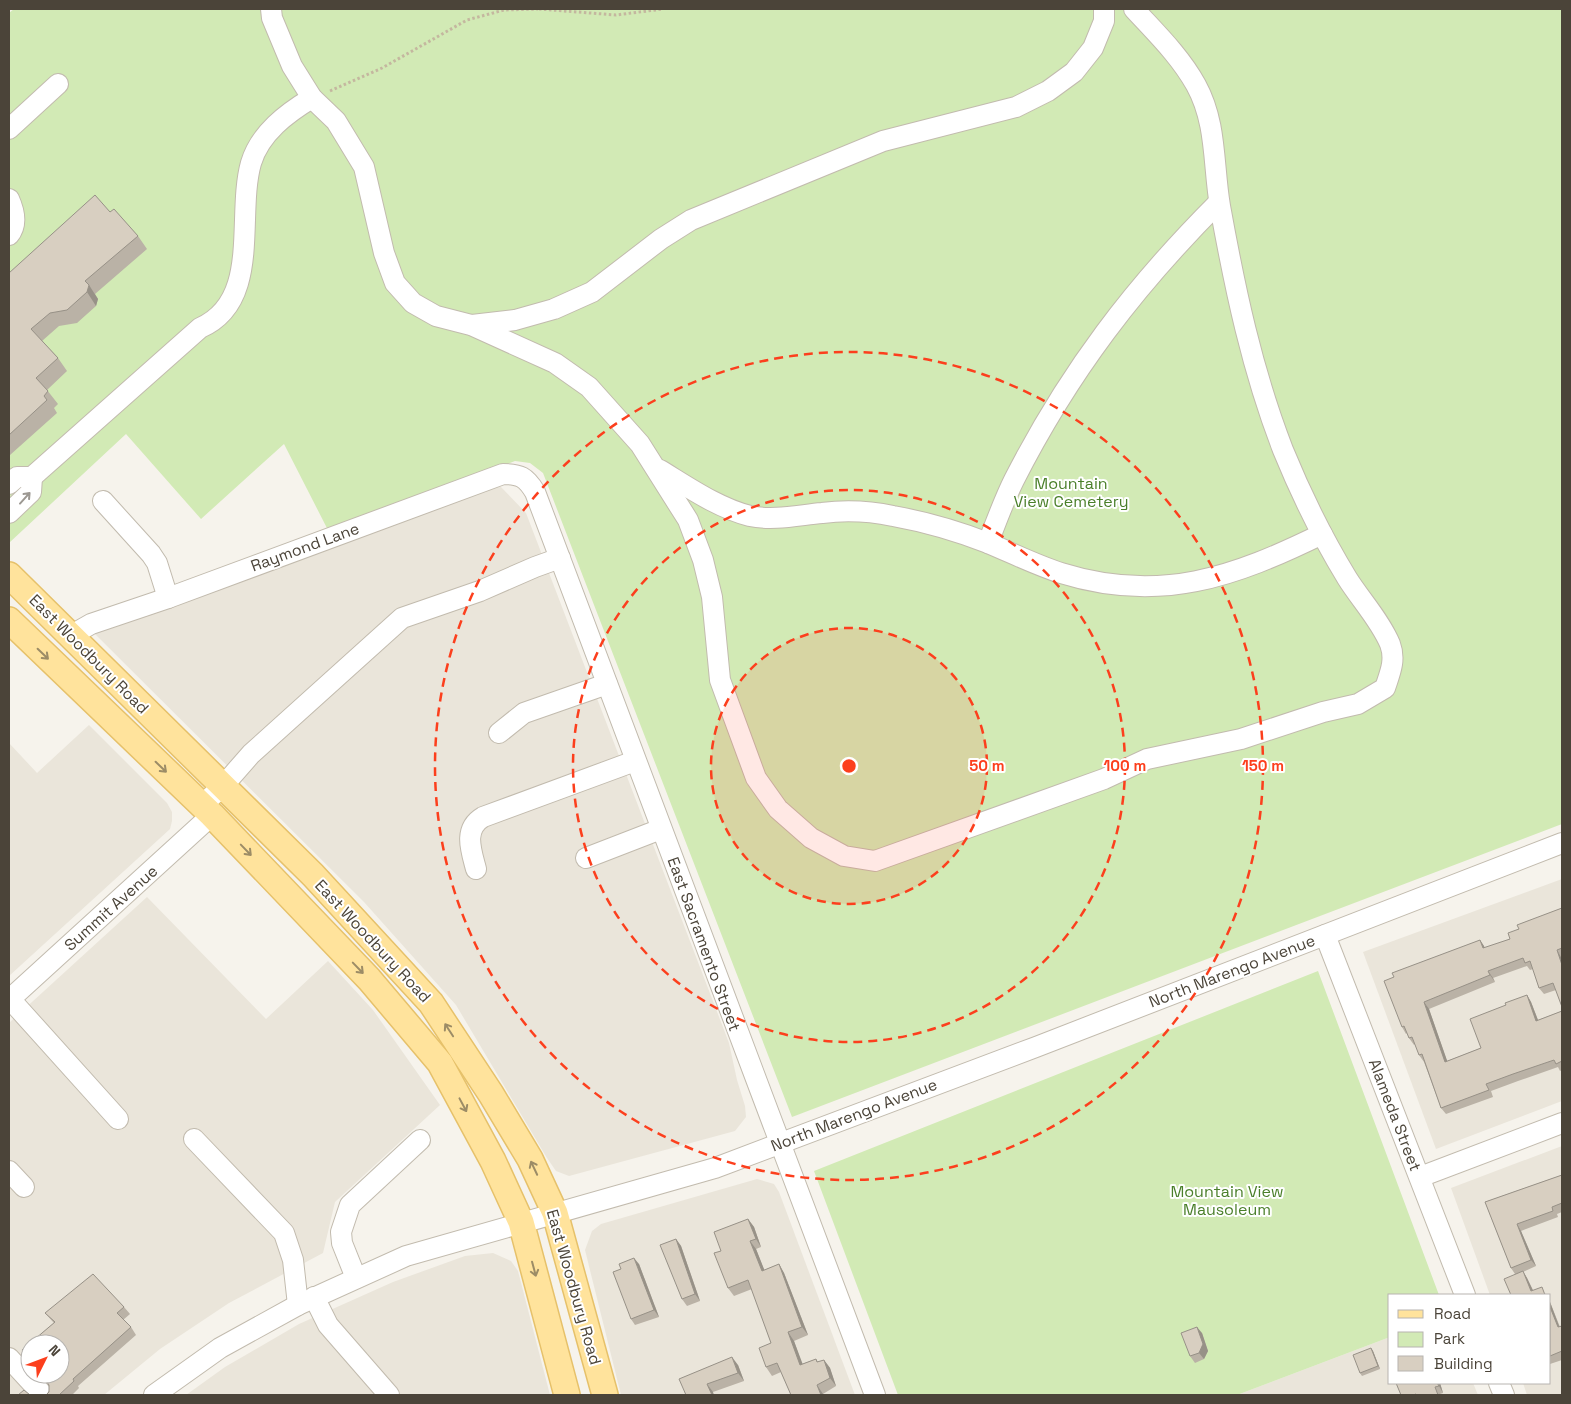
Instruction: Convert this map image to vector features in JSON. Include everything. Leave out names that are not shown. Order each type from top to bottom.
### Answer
[{"type":"main road","name":"East Woodbury Road","points":[[9,575],[313,875],[431,1003],[491,1094],[530,1159],[555,1212],[605,1395]]},
{"type":"main road","name":"East Woodbury Road","points":[[9,620],[207,810],[369,979],[440,1062],[493,1161],[521,1222],[567,1395]]},
{"type":"street","points":[[271,9],[272,18],[292,66],[312,98],[336,121],[364,167],[384,253],[395,283],[413,303],[436,316],[471,325],[555,363],[589,387],[640,444],[658,469],[688,520],[703,560],[712,597],[720,680],[756,778],[778,809],[811,838],[844,856],[875,861],[1104,779],[1147,759],[1241,739],[1323,712],[1358,704],[1385,688],[1393,662],[1390,645],[1322,534],[1302,496],[1256,374],[1236,291],[1219,202],[1215,149],[1208,115],[1196,85],[1175,53],[1134,9]]},
{"type":"street","points":[[471,325],[515,320],[554,309],[592,292],[691,220],[883,141],[1016,107],[1048,90],[1074,72],[1093,48],[1104,21],[1104,9]]},
{"type":"street","points":[[9,129],[58,84]]},
{"type":"street","points":[[9,484],[17,477],[32,477],[200,328],[215,321],[231,302],[243,257],[246,191],[252,161],[268,132],[290,111],[312,98]]},
{"type":"street","points":[[9,199],[15,212],[13,230],[9,235]]},
{"type":"street","points":[[988,543],[1013,481],[1049,418],[1097,342],[1138,288],[1172,249],[1219,202]]},
{"type":"street","points":[[658,469],[722,506],[752,516],[786,517],[856,510],[940,526],[1062,573],[1101,583],[1147,588],[1189,584],[1231,574],[1274,558],[1322,534]]},
{"type":"street","name":"Raymond Lane","points":[[70,636],[91,624],[168,598],[503,474],[519,474],[528,480],[535,492]]},
{"type":"street","points":[[9,513],[31,492],[32,477]]},
{"type":"street","name":"East Sacramento Street","points":[[535,492],[778,1143],[875,1395]]},
{"type":"street","points":[[103,501],[151,554],[157,563],[168,598]]},
{"type":"street","name":"Summit Avenue","points":[[9,1000],[207,810],[223,786],[251,754],[402,618],[480,591],[534,566],[560,558]]},
{"type":"street","points":[[499,733],[524,713],[606,684]]},
{"type":"street","points":[[476,869],[470,833],[474,823],[483,817],[636,761]]},
{"type":"street","points":[[586,858],[661,830]]},
{"type":"street","name":"North Marengo Avenue","points":[[154,1395],[220,1348],[306,1301],[406,1256],[555,1212],[715,1168],[1036,1047],[1562,843]]},
{"type":"street","name":"Alameda Street","points":[[1325,935],[1466,1294]]},
{"type":"street","points":[[9,1000],[118,1119]]},
{"type":"street","points":[[1420,1177],[1562,1123]]},
{"type":"street","points":[[194,1139],[284,1233],[306,1301],[389,1395]]},
{"type":"street","points":[[356,1278],[342,1243],[341,1232],[350,1205],[420,1140]]},
{"type":"street","points":[[9,1170],[24,1187]]},
{"type":"street","points":[[9,1358],[43,1395]]},
{"type":"path","points":[[312,98],[382,68],[467,20],[504,10],[538,9],[616,15],[663,9]]},
{"type":"shaded area","points":[[501,487],[526,513],[729,1043],[745,1106],[746,1117],[735,1131],[569,1176],[556,1171],[547,1158],[456,1005],[364,902],[92,631],[491,488]]},
{"type":"shaded area","points":[[89,725],[167,803],[172,812],[170,829],[9,976],[9,743],[37,773]]},
{"type":"shaded area","points":[[1562,879],[1562,1101],[1436,1149],[1363,952]]},
{"type":"shaded area","points":[[147,897],[266,1019],[328,961],[373,1010],[440,1105],[335,1202],[323,1253],[229,1303],[160,1349],[104,1395],[9,1395],[9,1023]]},
{"type":"shaded area","points":[[1562,1146],[1562,1395],[1527,1395],[1523,1384],[1551,1384],[1551,1294],[1490,1294],[1451,1188]]},
{"type":"shaded area","points":[[757,1179],[774,1184],[779,1192],[855,1395],[621,1395],[585,1250],[592,1231],[601,1224]]},
{"type":"shaded area","points":[[493,1253],[511,1261],[518,1271],[550,1395],[186,1395],[225,1367],[299,1324],[393,1282],[465,1256]]},
{"type":"shaded area","points":[[1388,1338],[1388,1384],[1473,1384],[1478,1395],[1237,1395]]},
{"type":"green space","name":"Mountain View Cemetery","points":[[14,9],[1562,9],[1562,824],[792,1117],[543,473],[530,463],[515,461],[330,534],[284,444],[201,519],[126,434],[9,543],[9,13]]},
{"type":"green space","name":"Mountain View Mausoleum","points":[[1318,971],[1439,1294],[1388,1294],[1388,1338],[1237,1395],[898,1395],[814,1171]]},
{"type":"building","points":[[95,195],[110,212],[114,209],[138,236],[85,281],[89,285],[87,292],[67,310],[50,313],[31,329],[58,358],[36,378],[48,391],[44,396],[47,400],[9,435],[9,273]]},
{"type":"building","points":[[1562,908],[1562,948],[1557,950],[1562,965],[1562,1007],[1553,983],[1539,988],[1530,961],[1525,963],[1523,958],[1488,971],[1490,975],[1424,1002],[1445,1062],[1481,1048],[1470,1019],[1527,995],[1536,1021],[1562,1011],[1562,1061],[1556,1064],[1554,1060],[1486,1084],[1489,1090],[1441,1108],[1422,1054],[1419,1055],[1412,1037],[1409,1038],[1404,1026],[1402,1027],[1384,981],[1394,977],[1392,973],[1480,940],[1483,948],[1510,939],[1508,933],[1519,929],[1517,925]]},
{"type":"building","points":[[1562,1175],[1562,1203],[1552,1207],[1553,1211],[1517,1224],[1531,1260],[1511,1268],[1485,1202]]},
{"type":"building","points":[[748,1219],[756,1239],[750,1241],[762,1271],[779,1264],[802,1327],[788,1332],[800,1365],[816,1359],[817,1362],[824,1360],[830,1378],[817,1385],[821,1395],[791,1395],[777,1363],[766,1367],[759,1348],[771,1343],[748,1280],[728,1288],[714,1253],[721,1251],[714,1232]]},
{"type":"building","points":[[676,1239],[695,1294],[682,1299],[660,1245]]},
{"type":"building","points":[[634,1258],[654,1310],[631,1319],[613,1272],[621,1269],[619,1264]]},
{"type":"building","points":[[1523,1271],[1531,1291],[1542,1287],[1545,1294],[1511,1294],[1504,1279]]},
{"type":"building","points":[[93,1274],[124,1307],[117,1313],[131,1327],[73,1379],[74,1381],[59,1395],[46,1395],[49,1392],[48,1384],[70,1384],[70,1334],[41,1334],[55,1322],[45,1313]]},
{"type":"building","points":[[1551,1310],[1558,1327],[1562,1326],[1562,1351],[1551,1356]]},
{"type":"building","points":[[1197,1327],[1203,1344],[1199,1353],[1190,1356],[1181,1333]]},
{"type":"building","points":[[1371,1348],[1378,1366],[1360,1373],[1353,1355]]},
{"type":"building","points":[[732,1357],[738,1373],[707,1384],[712,1395],[686,1395],[679,1379]]},
{"type":"building","points":[[1396,1384],[1438,1384],[1439,1386],[1435,1387],[1438,1395],[1401,1395]]},
{"type":"building","points":[[24,1390],[30,1395],[18,1395]]}]
